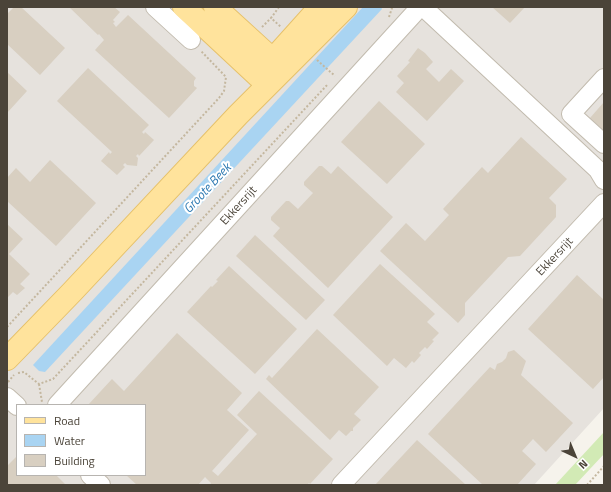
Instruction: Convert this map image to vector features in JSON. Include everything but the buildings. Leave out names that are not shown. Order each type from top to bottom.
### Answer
[{"type":"main road","points":[[184,7],[268,71]]},
{"type":"main road","points":[[215,7],[268,71]]},
{"type":"main road","points":[[7,359],[268,71],[320,7]]},
{"type":"main road","points":[[7,343],[268,71],[346,7]]},
{"type":"street","points":[[155,7],[191,40]]},
{"type":"street","name":"Ekkersrijt","points":[[58,404],[422,7],[598,170],[604,180]]},
{"type":"street","points":[[604,78],[571,114],[604,144]]},
{"type":"street","name":"Ekkersrijt","points":[[341,485],[604,203]]},
{"type":"street","points":[[7,397],[16,405]]},
{"type":"street","points":[[91,476],[101,485]]},
{"type":"path","points":[[387,20],[392,8],[390,7]]},
{"type":"path","points":[[7,327],[224,91],[226,77],[191,40]]},
{"type":"path","points":[[313,56],[335,76]]},
{"type":"path","name":"Ekkersrijt","points":[[39,384],[52,379],[330,82]]},
{"type":"path","points":[[7,383],[16,374],[24,372],[39,384],[41,404]]},
{"type":"path","points":[[587,485],[604,466]]},
{"type":"shaded area","points":[[7,7],[604,7],[604,408],[534,485],[7,485]]},
{"type":"green space","points":[[604,432],[604,454],[575,485],[555,485]]},
{"type":"water","name":"Groote Beek","points":[[363,7],[381,7],[382,9],[45,372],[39,371],[33,365]]}]
